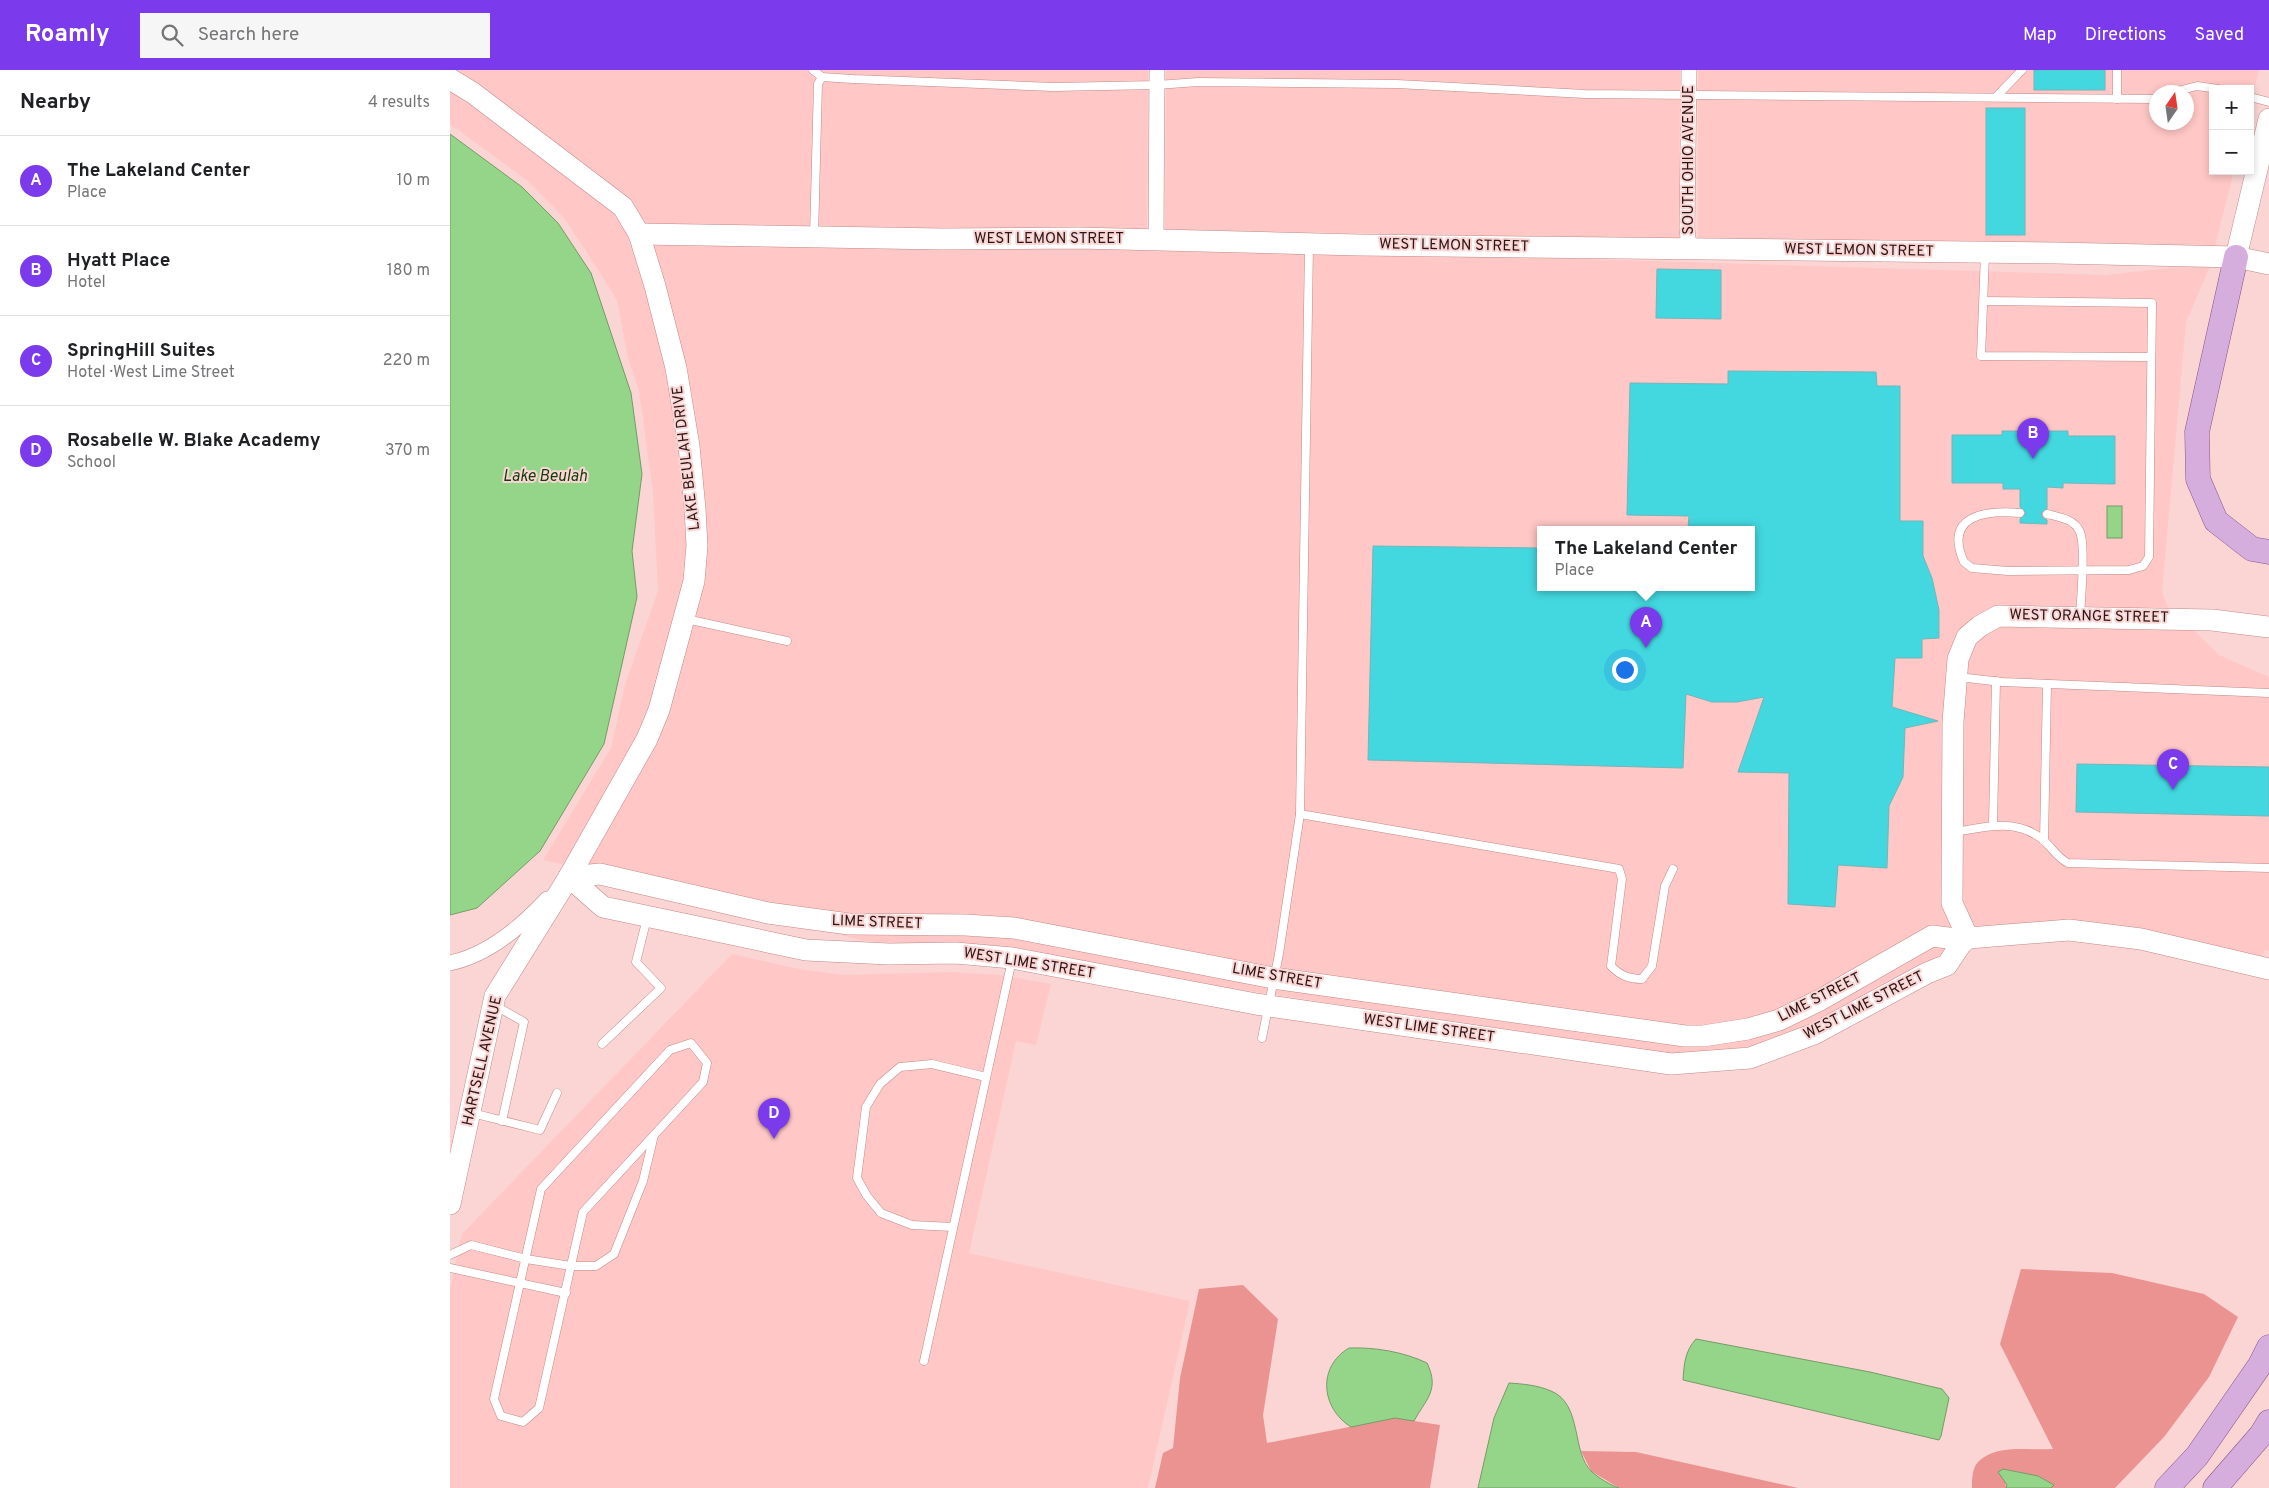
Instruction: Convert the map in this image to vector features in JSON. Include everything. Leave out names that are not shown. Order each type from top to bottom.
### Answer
[{"type":"main road","points":[[2236,257],[2197,432],[2198,479],[2216,521],[2252,549],[2269,552]]},
{"type":"main road","points":[[2169,1487],[2197,1456],[2260,1365],[2269,1347]]},
{"type":"main road","points":[[2215,1488],[2261,1435],[2269,1422]]},
{"type":"street","name":"SOUTH OHIO AVENUE","points":[[1689,70],[1687,228],[1690,249]]},
{"type":"street","points":[[1156,240],[1157,78]]},
{"type":"street","name":"LAKE BEULAH DRIVE","points":[[450,79],[473,93],[623,207],[639,234],[656,286],[676,368],[689,446],[697,546],[694,581],[686,619],[659,710],[647,739],[569,876],[529,919],[488,949],[450,963]]},
{"type":"street","points":[[2236,257],[2269,119]]},
{"type":"street","name":"WEST LEMON STREET","points":[[639,234],[1985,252],[2236,257],[2269,264]]},
{"type":"street","name":"WEST ORANGE STREET","points":[[1968,938],[1952,903],[1953,747],[1956,677],[1958,659],[1967,637],[1980,626],[1998,616],[2212,620],[2269,626]]},
{"type":"street","name":"LIME STREET","points":[[569,876],[600,874],[768,913],[849,924],[965,925],[1014,928],[1273,978],[1592,1024],[1703,1036],[1748,1029],[1779,1020],[1820,1000],[1932,936],[1968,938]]},
{"type":"street","name":"WEST LIME STREET","points":[[569,876],[603,907],[815,951],[889,954],[956,953],[1012,958],[1268,1005],[1671,1064],[1750,1058],[1814,1034],[1927,973],[1947,965],[1961,944],[1968,938]]},
{"type":"street","name":"HARTSELL AVENUE","points":[[450,1204],[495,996],[569,876]]},
{"type":"street","points":[[1968,938],[2069,930],[2141,939],[2269,969]]},
{"type":"lane","points":[[812,70],[822,77],[1054,87],[1157,78],[1198,82],[1396,84],[1585,94],[1689,95],[1708,93],[2149,99]]},
{"type":"lane","points":[[1996,97],[2022,70]]},
{"type":"lane","points":[[2117,70],[2117,99]]},
{"type":"lane","points":[[814,237],[818,84],[822,77]]},
{"type":"lane","points":[[2194,87],[2209,88]]},
{"type":"lane","points":[[2254,98],[2269,102]]},
{"type":"lane","points":[[1262,1038],[1279,954],[1300,814],[1309,244]]},
{"type":"lane","points":[[1985,252],[1982,356],[2152,357]]},
{"type":"lane","points":[[1984,301],[2152,304],[2149,557],[2143,566],[2129,570],[1991,571],[1972,568],[1964,562],[1958,542],[1962,530],[1969,519],[1982,513],[1996,511],[2020,513]]},
{"type":"lane","points":[[2047,514],[2066,519],[2080,532],[2082,544],[2080,617]]},
{"type":"lane","points":[[686,619],[787,641]]},
{"type":"lane","points":[[1956,677],[2047,684],[2269,693]]},
{"type":"lane","points":[[1993,825],[1996,681]]},
{"type":"lane","points":[[2044,841],[2047,684]]},
{"type":"lane","points":[[1300,814],[1619,869],[1622,879],[1612,966],[1619,974],[1631,979],[1642,979],[1652,966],[1665,886],[1673,869]]},
{"type":"lane","points":[[1953,833],[1993,825],[2021,828],[2034,833],[2059,858],[2068,863],[2269,868]]},
{"type":"lane","points":[[602,1044],[661,988],[636,962],[647,917]]},
{"type":"lane","points":[[924,1361],[1012,958]]},
{"type":"lane","points":[[494,1005],[524,1022],[502,1121]]},
{"type":"lane","points":[[690,1043],[707,1063],[702,1082],[654,1134],[582,1212],[566,1293],[539,1408],[523,1422],[501,1416],[494,1399],[541,1189],[670,1050],[690,1043]]},
{"type":"lane","points":[[954,1227],[912,1225],[881,1214],[867,1196],[857,1178],[866,1107],[880,1084],[900,1068],[932,1064],[986,1077]]},
{"type":"lane","points":[[470,1112],[540,1130],[557,1093]]},
{"type":"lane","points":[[450,1255],[471,1245],[526,1259],[571,1266],[596,1266],[614,1254],[643,1180],[654,1134]]},
{"type":"lane","points":[[450,1268],[566,1293]]},
{"type":"shaded area","points":[[455,70],[1148,70],[1147,230],[646,224]]},
{"type":"shaded area","points":[[1166,70],[1680,70],[1679,239],[1165,230]]},
{"type":"shaded area","points":[[1698,70],[2259,70],[2254,90],[2254,85],[2209,85],[2209,175],[2233,175],[2215,246],[1698,239]]},
{"type":"shaded area","points":[[450,90],[616,214],[630,237],[629,243],[632,244],[667,371],[680,448],[688,546],[685,580],[651,707],[640,734],[565,865],[543,860],[611,748],[625,685],[658,591],[653,492],[639,391],[628,358],[617,300],[597,268],[564,218],[528,181],[450,124]]},
{"type":"shaded area","points":[[652,244],[1079,248],[1452,255],[2105,275],[2190,266],[2210,266],[2186,322],[2162,592],[2169,609],[1961,629],[1952,928],[1776,1011],[1747,1019],[1703,1026],[1686,1026],[770,903],[584,866],[668,712],[703,581]]},
{"type":"shaded area","points":[[2000,626],[2192,629],[2219,655],[2269,677],[2269,951],[2264,950],[2262,957],[1973,927],[1961,901],[1962,722],[1966,661],[1973,644]]},
{"type":"shaded area","points":[[827,931],[1013,938],[1271,988],[1591,1034],[1702,1046],[1933,947],[1947,948],[1942,957],[1811,1025],[1759,1044],[1731,1050],[1673,1054],[1209,985],[910,944],[865,941]]},
{"type":"shaded area","points":[[732,954],[799,969],[844,975],[951,972],[1001,975],[1051,984],[1036,1045],[1016,1041],[969,1253],[1190,1301],[1148,1488],[450,1488],[450,1288],[462,1234]]},
{"type":"shaded area","points":[[2021,1269],[2112,1273],[2204,1294],[2238,1317],[2209,1377],[2164,1437],[2115,1488],[2051,1488],[2054,1485],[2038,1476],[2004,1469],[2006,1488],[1972,1488],[1973,1474],[1978,1462],[1994,1452],[2014,1449],[2053,1449],[2000,1344]]},
{"type":"shaded area","points":[[1243,1285],[1278,1319],[1263,1415],[1267,1443],[1395,1418],[1440,1425],[1430,1488],[1155,1488],[1163,1453],[1173,1448],[1180,1378],[1199,1289]]},
{"type":"shaded area","points":[[1581,1451],[1636,1452],[1798,1488],[1619,1488],[1591,1471]]},
{"type":"water","name":"Lake Beulah","points":[[450,134],[522,187],[558,223],[591,273],[631,393],[642,474],[632,551],[637,597],[604,744],[540,851],[477,908],[450,915]]},
{"type":"water","points":[[2107,506],[2122,506],[2122,538],[2107,538]]},
{"type":"water","points":[[1696,1339],[1870,1372],[1942,1389],[1949,1398],[1941,1436],[1939,1440],[1683,1380],[1687,1353]]},
{"type":"water","points":[[1349,1348],[1389,1351],[1427,1363],[1431,1372],[1432,1387],[1427,1400],[1414,1421],[1395,1418],[1351,1427],[1341,1419],[1329,1399],[1327,1388],[1328,1376],[1339,1356]]},
{"type":"water","points":[[1509,1383],[1540,1387],[1561,1397],[1568,1406],[1581,1453],[1586,1464],[1598,1477],[1619,1488],[1478,1488],[1494,1418]]},
{"type":"water","points":[[2003,1469],[2038,1476],[2054,1485],[2051,1488],[2006,1488],[2007,1485],[1998,1472]]},
{"type":"building","points":[[2034,70],[2105,70],[2105,90],[2034,90]]},
{"type":"building","points":[[1986,108],[2025,108],[2025,235],[1986,235]]},
{"type":"building","points":[[1657,269],[1721,270],[1721,319],[1656,318]]},
{"type":"building","points":[[1728,371],[1876,372],[1877,386],[1900,386],[1900,521],[1923,521],[1923,556],[1932,578],[1939,610],[1939,638],[1922,639],[1922,658],[1895,658],[1892,707],[1938,721],[1905,728],[1903,777],[1889,806],[1887,868],[1838,865],[1835,907],[1788,904],[1789,773],[1738,772],[1764,697],[1737,702],[1712,702],[1686,694],[1683,768],[1368,760],[1373,546],[1537,548],[1537,591],[1755,591],[1755,526],[1688,526],[1689,516],[1627,515],[1630,383],[1728,384]]},
{"type":"building","points":[[2002,431],[2068,431],[2068,436],[2115,436],[2115,484],[2063,483],[2063,488],[2047,487],[2047,509],[2041,513],[2043,518],[2047,520],[2047,524],[2020,523],[2020,519],[2026,513],[2020,507],[2020,489],[2003,489],[2003,483],[1952,483],[1952,435],[2002,435]]},
{"type":"building","points":[[2077,764],[2269,767],[2269,816],[2076,812]]},
{"type":"place","name":"Hyatt Place","points":[[2033,459]]},
{"type":"place","name":"The Lakeland Center","points":[[1646,648]]},
{"type":"place","name":"SpringHill Suites","points":[[2173,790]]},
{"type":"place","name":"Rosabelle W. Blake Academy","points":[[774,1139]]}]
